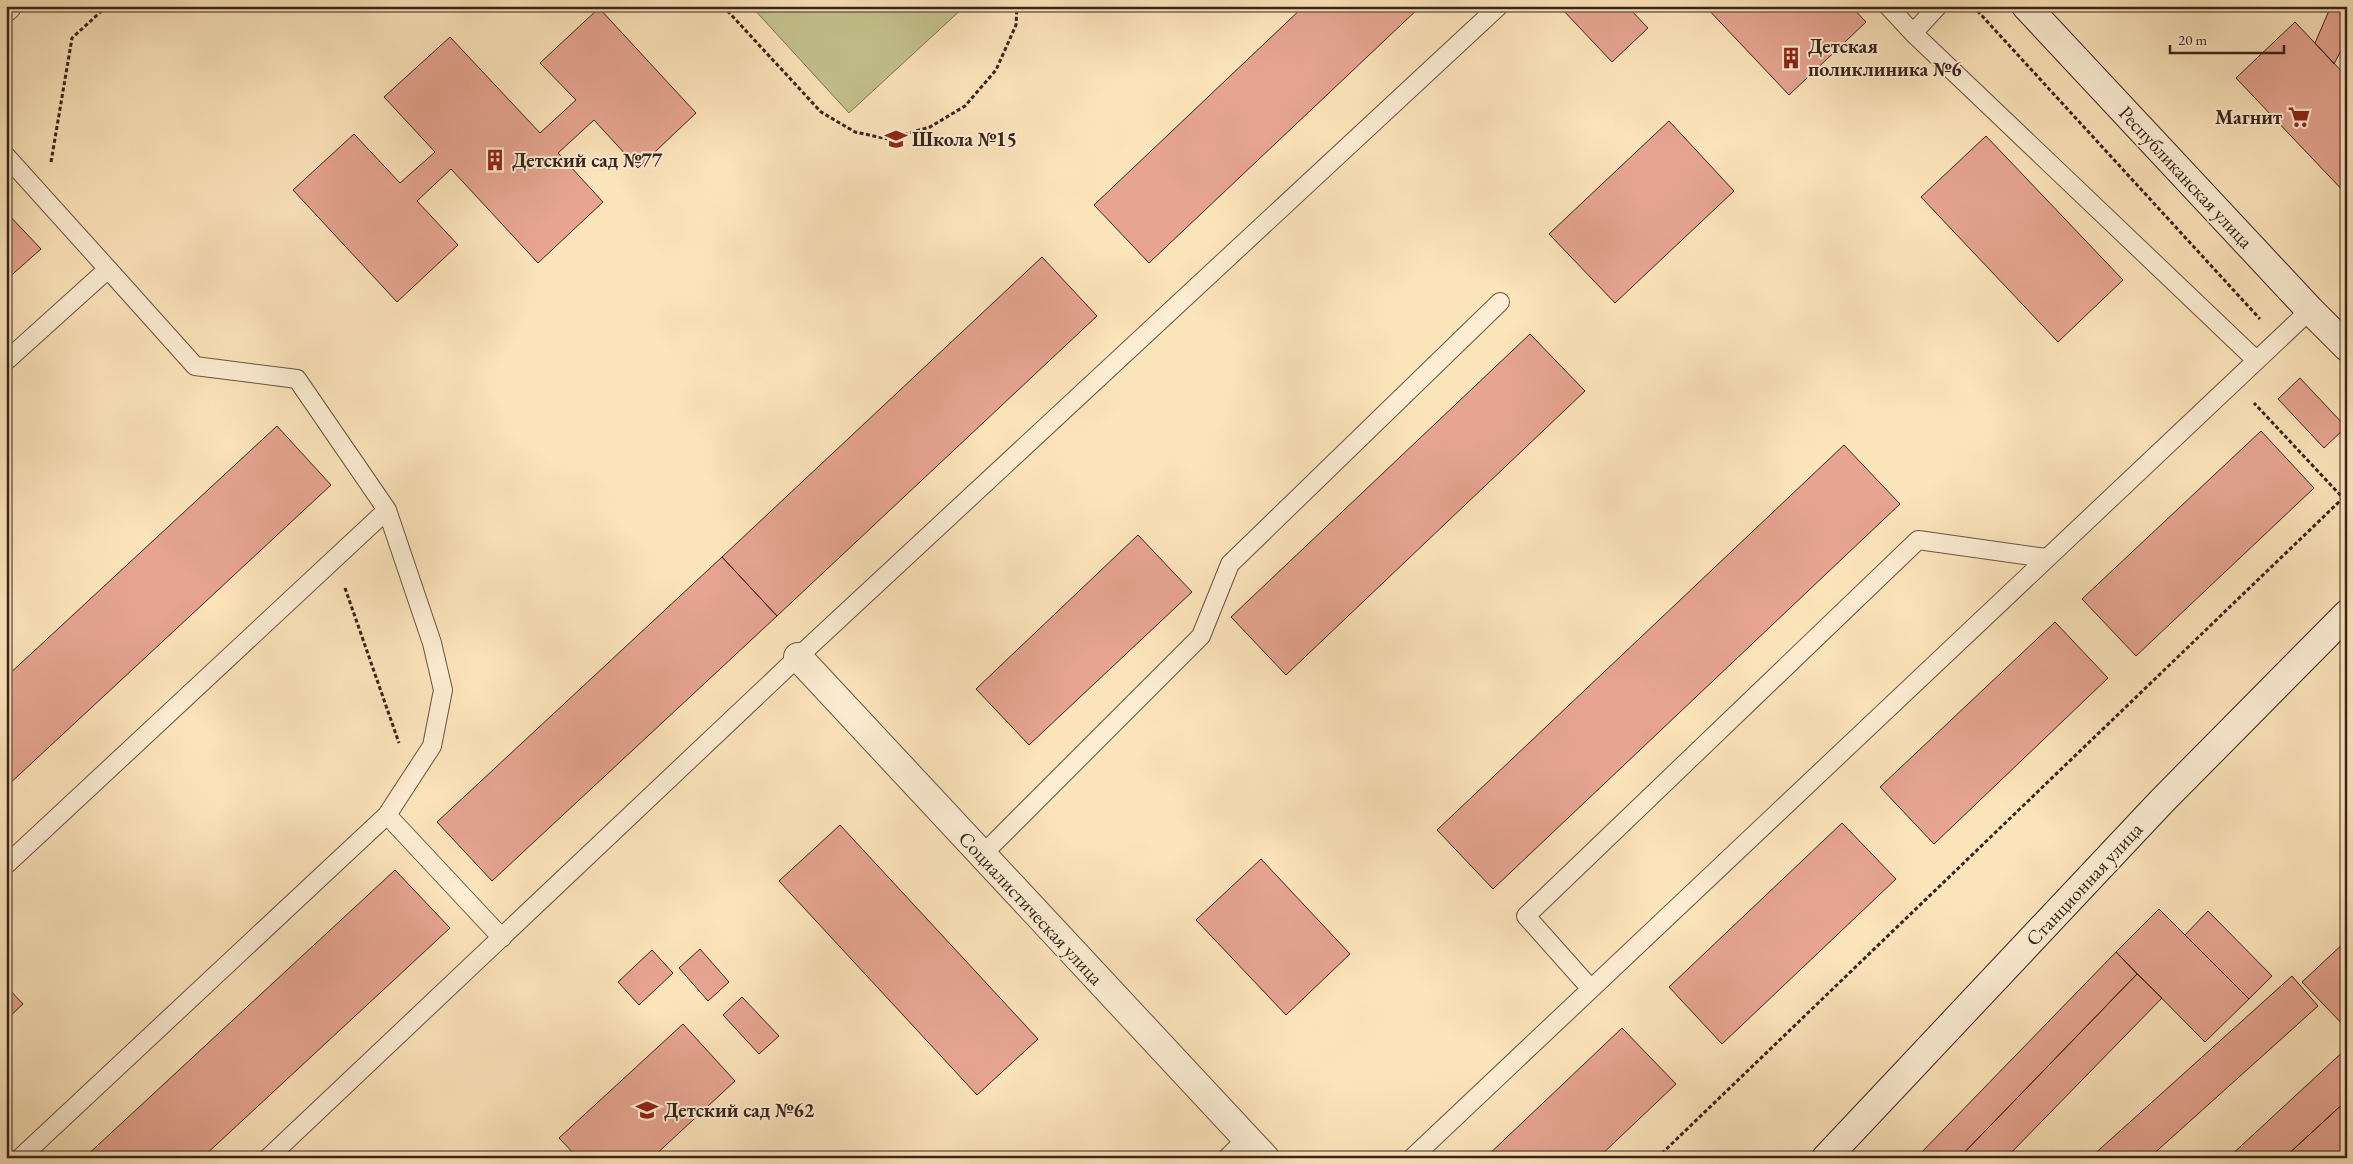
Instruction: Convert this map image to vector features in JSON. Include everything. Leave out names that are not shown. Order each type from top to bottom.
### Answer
[{"type":"main road","name":"Республиканская улица","points":[[2026,6],[2310,310],[2347,347]]},
{"type":"main road","name":"Станционная улица","points":[[1826,1158],[2162,801],[2347,614]]},
{"type":"main road","name":"Социалистическая улица","points":[[798,657],[981,856],[1265,1158]]},
{"type":"lane","points":[[280,1154],[502,938],[798,657],[1499,6]]},
{"type":"lane","points":[[1888,6],[1912,33],[2256,360]]},
{"type":"lane","points":[[1912,33],[1938,6]]},
{"type":"lane","points":[[6,156],[195,366],[297,379],[386,510],[432,643],[443,690],[432,746],[387,815],[20,1158]]},
{"type":"lane","points":[[6,361],[108,269]]},
{"type":"lane","points":[[981,856],[1201,636],[1230,564],[1500,302]]},
{"type":"lane","points":[[1412,1158],[2278,338],[2310,310]]},
{"type":"lane","points":[[6,865],[386,510]]},
{"type":"lane","points":[[1591,989],[1526,916],[1918,540],[2046,558]]},
{"type":"lane","points":[[387,815],[502,938]]},
{"type":"lane","points":[[1227,1158],[1247,1138]]},
{"type":"path","points":[[45,200],[72,38],[107,6]]},
{"type":"path","points":[[723,6],[820,112],[855,132],[888,139],[930,127],[965,106],[996,70],[1016,25],[1017,6]]},
{"type":"path","points":[[1973,6],[2278,338]]},
{"type":"path","points":[[2233,381],[2343,498]]},
{"type":"path","points":[[1656,1158],[2347,495]]},
{"type":"path","points":[[335,559],[412,779]]},
{"type":"shaded area","points":[[751,6],[965,6],[849,113]]},
{"type":"building","points":[[1304,6],[1421,6],[1149,263],[1094,205]]},
{"type":"building","points":[[1565,6],[1627,6],[1648,28],[1612,62],[1562,9]]},
{"type":"building","name":"Детская поликлиника №6","points":[[1705,6],[1851,6],[1866,22],[1789,95]]},
{"type":"building","points":[[2331,6],[2347,6],[2347,39],[2334,64],[2315,43]]},
{"type":"building","name":"Детский сад №77","points":[[599,8],[696,113],[638,168],[594,120],[558,153],[603,202],[538,263],[451,169],[417,201],[458,245],[397,302],[293,190],[354,134],[400,183],[435,152],[384,97],[450,37],[540,133],[576,100],[540,63]]},
{"type":"building","points":[[2295,22],[2347,77],[2347,195],[2236,78]]},
{"type":"building","points":[[1669,121],[1734,191],[1615,303],[1549,234]]},
{"type":"building","points":[[1986,136],[2123,280],[2058,342],[1921,197]]},
{"type":"building","points":[[6,212],[41,249],[6,280]]},
{"type":"building","points":[[1042,257],[1097,316],[777,616],[722,557]]},
{"type":"building","points":[[1530,334],[1585,391],[1286,675],[1231,617]]},
{"type":"building","points":[[2300,378],[2346,427],[2324,448],[2278,399]]},
{"type":"building","points":[[277,426],[331,485],[6,787],[6,677]]},
{"type":"building","points":[[2261,431],[2314,488],[2136,656],[2082,599]]},
{"type":"building","points":[[1844,445],[1900,504],[1493,889],[1437,830]]},
{"type":"building","points":[[1138,535],[1192,592],[1029,745],[976,689]]},
{"type":"building","points":[[722,557],[777,616],[492,881],[437,822]]},
{"type":"building","points":[[2055,622],[2108,678],[1934,844],[1880,787]]},
{"type":"building","points":[[1842,823],[1896,879],[1722,1044],[1669,987]]},
{"type":"building","points":[[840,825],[1038,1039],[977,1095],[779,881]]},
{"type":"building","points":[[1261,859],[1350,954],[1286,1015],[1196,920]]},
{"type":"building","points":[[395,870],[450,928],[202,1158],[84,1158]]},
{"type":"building","points":[[2159,909],[2249,999],[2205,1042],[2116,952]]},
{"type":"building","points":[[2208,911],[2272,976],[2249,999],[2185,935]]},
{"type":"building","points":[[2347,940],[2347,1029],[2302,982]]},
{"type":"building","points":[[700,949],[729,982],[708,1001],[679,968]]},
{"type":"building","points":[[652,950],[673,973],[639,1005],[618,982]]},
{"type":"building","points":[[2116,952],[2137,974],[1959,1158],[1916,1158]]},
{"type":"building","points":[[2137,974],[2162,998],[2006,1158],[1959,1158]]},
{"type":"building","points":[[2292,976],[2318,1006],[2149,1158],[2090,1158]]},
{"type":"building","points":[[6,986],[23,1004],[6,1020]]},
{"type":"building","points":[[742,997],[779,1036],[759,1054],[723,1015]]},
{"type":"building","name":"Детский сад №62","points":[[683,1024],[735,1081],[652,1158],[578,1158],[559,1138]]},
{"type":"building","points":[[1622,1028],[1676,1084],[1598,1158],[1485,1158]]},
{"type":"building","points":[[2347,1048],[2347,1100],[2284,1158],[2228,1158]]},
{"type":"building","points":[[2347,1100],[2347,1146],[2335,1158],[2284,1158]]},
{"type":"place","name":"Детская поликлиника №6","points":[[1791,58]]},
{"type":"place","name":"Магнит","points":[[2299,117]]},
{"type":"place","name":"Школа №15","points":[[896,139]]},
{"type":"place","name":"Детский сад №77","points":[[495,160]]},
{"type":"place","name":"Детский сад №62","points":[[647,1110]]}]
